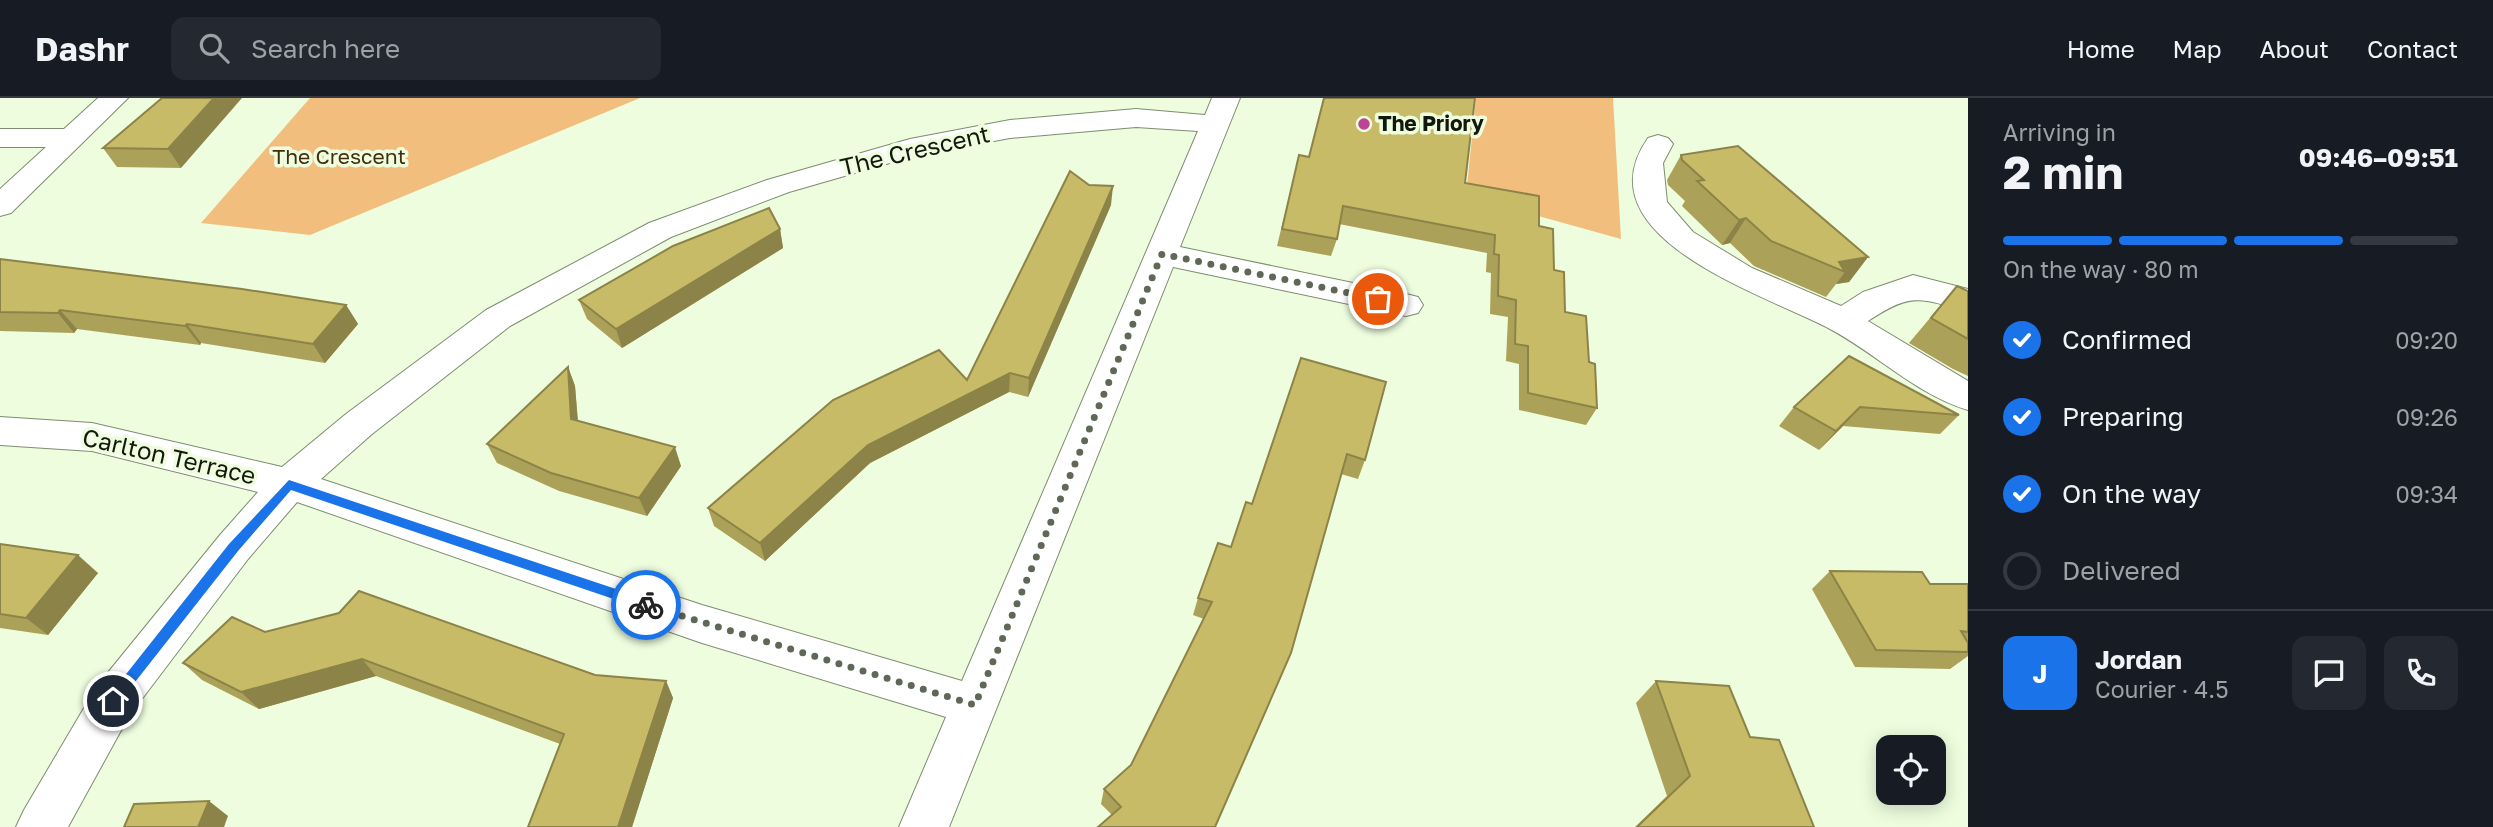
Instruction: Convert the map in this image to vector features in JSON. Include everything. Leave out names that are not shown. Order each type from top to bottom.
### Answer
[{"type":"street","points":[[0,205],[114,98]]},
{"type":"street","points":[[923,827],[1220,111]]},
{"type":"street","name":"The Crescent","points":[[41,827],[113,701],[234,547],[289,484],[359,424],[498,318],[660,230],[778,186],[911,148],[1010,128],[1220,111]]},
{"type":"street","points":[[0,138],[70,138]]},
{"type":"street","points":[[1658,144],[1648,163],[1651,204],[1682,239],[1740,276],[1843,321],[1968,397]]},
{"type":"street","points":[[1162,254],[1406,305]]},
{"type":"street","points":[[1843,321],[1875,300],[1913,286],[1968,300]]},
{"type":"street","name":"Carlton Terrace","points":[[0,431],[92,437],[289,484],[702,624],[975,705]]},
{"type":"green space","name":"The Crescent","points":[[310,98],[640,98],[310,235],[201,223]]},
{"type":"green space","points":[[1476,98],[1613,98],[1621,239],[1466,196]]},
{"type":"building","points":[[162,98],[214,98],[168,149],[103,148]]},
{"type":"building","points":[[1324,98],[1475,98],[1465,183],[1539,196],[1539,226],[1553,229],[1554,270],[1564,272],[1565,312],[1586,316],[1589,362],[1595,364],[1597,408],[1528,393],[1528,346],[1515,344],[1516,300],[1498,296],[1499,255],[1494,254],[1495,235],[1343,206],[1337,239],[1282,229],[1299,155],[1309,157]]},
{"type":"building","points":[[1738,146],[1868,257],[1839,262],[1845,272],[1771,241],[1746,218],[1739,220],[1697,181],[1704,180],[1682,160],[1681,155]]},
{"type":"building","points":[[1070,171],[1089,185],[1113,186],[1029,378],[1010,373],[868,445],[760,543],[708,508],[833,400],[939,350],[967,380]]},
{"type":"building","points":[[769,208],[780,229],[616,329],[579,300],[673,246]]},
{"type":"building","points":[[0,259],[242,289],[346,305],[313,344],[187,324],[185,326],[60,310],[58,313],[0,312]]},
{"type":"building","points":[[1957,286],[1968,291],[1968,339],[1931,318]]},
{"type":"building","points":[[1849,356],[1959,415],[1860,407],[1836,431],[1794,407]]},
{"type":"building","points":[[1301,358],[1386,382],[1365,460],[1347,454],[1291,653],[1215,827],[1098,827],[1121,807],[1104,789],[1131,765],[1212,602],[1198,598],[1218,543],[1231,547],[1246,502],[1252,504]]},
{"type":"building","points":[[568,367],[571,419],[675,447],[639,498],[551,473],[487,444]]},
{"type":"building","points":[[0,544],[78,555],[26,618],[0,614]]},
{"type":"building","points":[[1830,571],[1922,572],[1930,584],[1968,584],[1968,632],[1961,631],[1968,643],[1968,652],[1876,650]]},
{"type":"building","points":[[359,591],[595,675],[666,681],[618,827],[528,827],[564,734],[362,659],[241,692],[183,663],[232,617],[265,632],[339,613]]},
{"type":"building","points":[[1656,681],[1729,686],[1750,737],[1779,740],[1814,827],[1637,827],[1690,776]]},
{"type":"building","points":[[209,801],[198,827],[124,827],[134,804]]},
{"type":"way so far","points":[[646,605],[975,705],[1162,254],[1378,299]]},
{"type":"place","name":"The Priory","points":[[1364,124]]},
{"type":"route","points":[[113,701],[234,547],[289,484],[646,605]]}]
